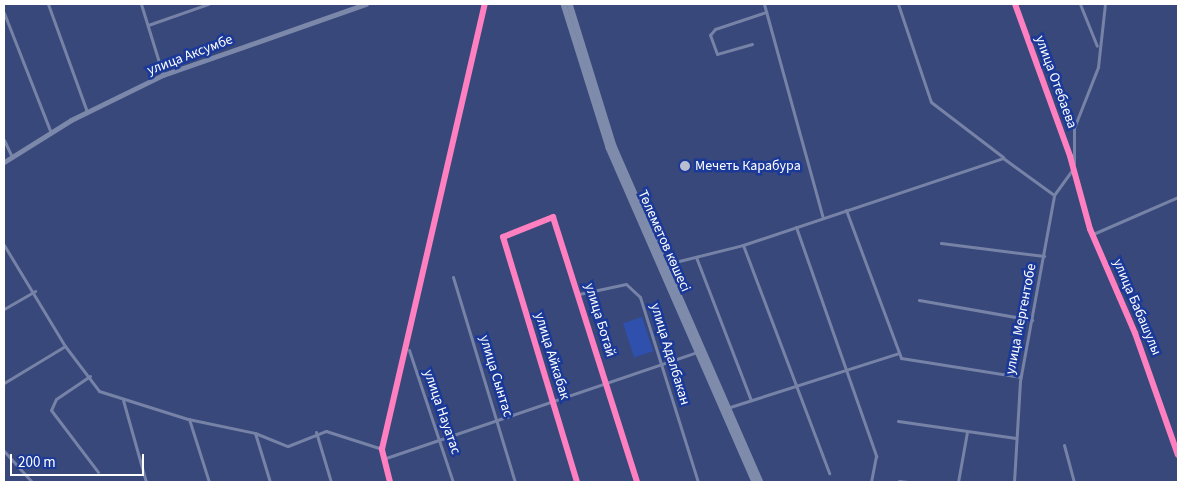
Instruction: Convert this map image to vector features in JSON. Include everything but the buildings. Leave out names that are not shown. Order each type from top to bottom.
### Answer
[{"type":"main road","name":"улица Аксумбе","points":[[4,162],[87,112],[163,75],[366,4]]},
{"type":"main road","name":"Төлеметов көшесі","points":[[564,4],[609,148],[699,352],[730,407],[761,482]]},
{"type":"main road","name":"Төлеметов көшесі","points":[[570,4],[614,146],[667,264],[755,482]]},
{"type":"street","points":[[48,4],[87,112]]},
{"type":"street","points":[[141,4],[163,75]]},
{"type":"street","points":[[148,25],[208,4]]},
{"type":"street","points":[[390,482],[382,449],[408,348],[485,4]]},
{"type":"street","points":[[764,4],[823,218]]},
{"type":"street","points":[[898,4],[931,102],[1054,195]]},
{"type":"street","name":"улица Отебаева","points":[[1015,4],[1074,168]]},
{"type":"street","points":[[1080,4],[1097,46]]},
{"type":"street","points":[[1074,168],[1074,128],[1098,67],[1097,46],[1105,4]]},
{"type":"street","points":[[752,44],[722,55],[714,50],[710,36],[715,29],[766,12]]},
{"type":"street","points":[[4,13],[51,134]]},
{"type":"street","points":[[4,140],[12,157]]},
{"type":"street","points":[[667,264],[742,245],[1003,158]]},
{"type":"street","name":"улица Мергентобе","points":[[1014,482],[1021,377],[1054,195],[1074,168]]},
{"type":"street","name":"улица Бабашулы","points":[[1074,168],[1093,234],[1135,333],[1178,456]]},
{"type":"street","points":[[1093,234],[1178,197]]},
{"type":"street","points":[[846,210],[901,358],[1021,377]]},
{"type":"street","name":"улица Ботай","points":[[503,237],[553,217],[637,482]]},
{"type":"street","points":[[796,227],[849,369],[876,456],[871,482]]},
{"type":"street","name":"улица Айкабак","points":[[503,237],[577,482]]},
{"type":"street","points":[[941,243],[1044,256]]},
{"type":"street","points":[[4,245],[35,291],[65,346],[90,376],[99,391],[188,418],[255,432],[288,446],[316,432],[335,433],[382,449]]},
{"type":"street","points":[[742,245],[829,473]]},
{"type":"street","points":[[696,257],[751,400]]},
{"type":"street","name":"улица Сынтас","points":[[453,277],[515,482]]},
{"type":"street","name":"улица Адалбакан","points":[[578,294],[626,284],[640,297],[698,482]]},
{"type":"street","points":[[4,310],[35,291]]},
{"type":"street","points":[[919,300],[1032,320]]},
{"type":"street","points":[[4,383],[65,346]]},
{"type":"street","name":"улица Науатас","points":[[408,348],[441,440],[453,482]]},
{"type":"street","points":[[383,459],[498,422],[606,382],[699,352]]},
{"type":"street","points":[[730,407],[899,353]]},
{"type":"street","points":[[90,376],[56,399],[51,410],[98,472]]},
{"type":"street","points":[[123,399],[146,482]]},
{"type":"street","points":[[188,418],[209,482]]},
{"type":"street","points":[[898,421],[1016,438]]},
{"type":"street","points":[[255,432],[270,482]]},
{"type":"street","points":[[316,432],[331,482]]},
{"type":"street","points":[[958,482],[967,432]]},
{"type":"street","points":[[1064,445],[1074,482]]},
{"type":"street","points":[[4,451],[32,482]]},
{"type":"street","points":[[898,481],[908,482]]},
{"type":"shaded area","points":[[642,317],[653,351],[634,357],[623,323]]},
{"type":"cycle path","points":[[390,482],[382,449],[485,4]]},
{"type":"cycle path","points":[[1015,4],[1070,156],[1090,229],[1135,333],[1178,455]]},
{"type":"cycle path","points":[[577,482],[503,237],[553,217],[637,482]]},
{"type":"place","name":"Мечеть Карабура","points":[[685,166]]}]
